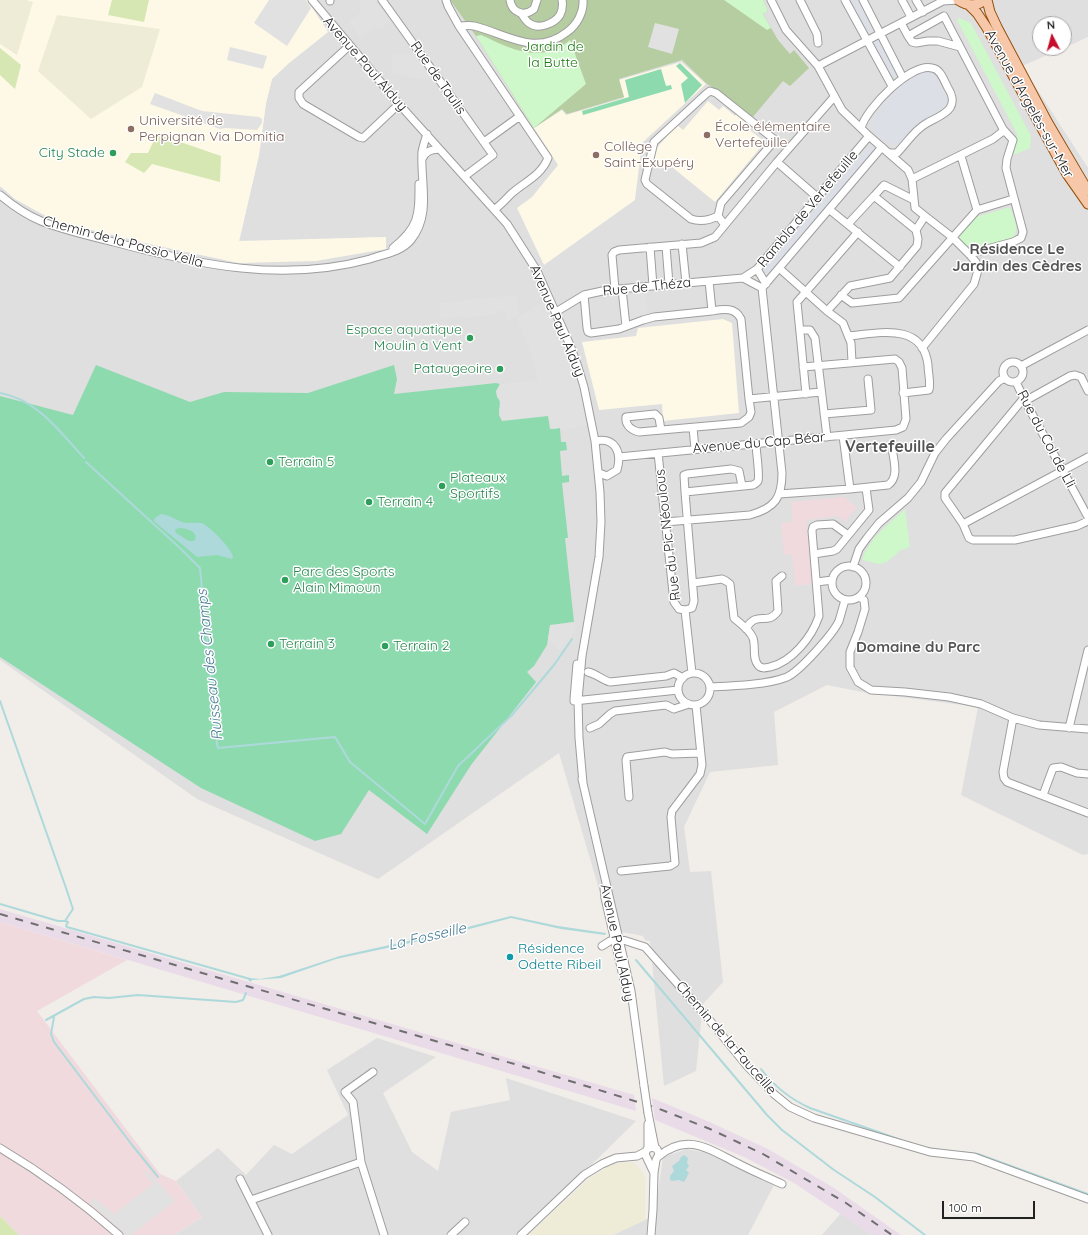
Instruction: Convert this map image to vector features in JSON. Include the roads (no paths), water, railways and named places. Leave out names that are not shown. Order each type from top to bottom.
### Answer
[{"type":"main road","points":[[958,0],[969,5],[979,4],[986,0]]},
{"type":"main road","name":"Avenue d'Argelès-sur-Mer","points":[[986,0],[997,27],[1048,123],[1088,191]]},
{"type":"main road","name":"Avenue d'Argelès-sur-Mer","points":[[969,5],[977,13],[985,25],[1059,161],[1088,204]]},
{"type":"street","name":"Avenue Paul Alduy","points":[[312,0],[399,104],[439,149],[466,176],[507,224],[530,259],[556,312],[570,345],[584,387],[595,441],[602,522],[599,557],[592,602],[577,663],[574,740],[618,943],[631,991],[648,1113],[654,1173],[651,1235]]},
{"type":"street","name":"Rue de Taulis","points":[[382,0],[493,155],[466,176]]},
{"type":"street","points":[[446,0],[459,26],[548,158],[534,178],[511,194],[503,204],[495,209]]},
{"type":"street","points":[[510,0],[511,6],[514,10],[521,14],[529,24],[539,26],[549,24],[560,15],[563,5],[562,0]]},
{"type":"street","points":[[521,14],[534,9],[537,0]]},
{"type":"street","points":[[459,26],[473,25],[522,42],[548,42],[560,37],[574,27],[580,15],[583,0]]},
{"type":"street","points":[[770,0],[786,30],[818,66],[842,110],[908,170],[912,179],[915,208],[952,237],[976,262],[978,270],[974,284],[922,348]]},
{"type":"street","points":[[800,0],[817,34],[818,43]]},
{"type":"street","points":[[845,0],[892,86]]},
{"type":"street","points":[[862,0],[903,78]]},
{"type":"street","points":[[902,0],[911,17]]},
{"type":"street","points":[[916,0],[922,12]]},
{"type":"street","points":[[818,66],[943,0],[958,0]]},
{"type":"street","points":[[908,36],[944,16],[1003,129],[1012,140],[1006,168],[1023,232],[1021,238],[1013,242],[969,254]]},
{"type":"street","points":[[901,23],[912,42],[938,41],[960,47]]},
{"type":"street","points":[[349,46],[299,92],[299,98],[303,104],[363,138],[399,104]]},
{"type":"street","points":[[861,128],[864,118],[892,86],[903,78],[921,69],[932,68],[939,71],[951,94],[952,101],[950,108],[944,114],[920,127],[897,153],[888,153]]},
{"type":"street","points":[[710,91],[716,93],[775,140],[721,203],[718,216],[711,219],[691,219],[644,180],[654,142],[710,91]]},
{"type":"street","points":[[626,326],[612,255],[614,252],[619,250],[701,243],[715,236],[834,97]]},
{"type":"street","points":[[484,142],[520,116]]},
{"type":"street","points":[[912,179],[961,156],[992,139],[1002,132],[1003,129]]},
{"type":"street","points":[[387,254],[391,254],[410,241],[421,221],[424,195],[422,150],[427,134]]},
{"type":"street","points":[[387,254],[406,238],[418,214],[419,149],[422,138],[427,134]]},
{"type":"street","name":"Rambla de Vertefeuille","points":[[743,278],[758,269],[869,136]]},
{"type":"street","name":"Rambla de Vertefeuille","points":[[764,286],[882,147]]},
{"type":"street","points":[[422,159],[428,151],[439,149]]},
{"type":"street","points":[[961,156],[977,210]]},
{"type":"street","points":[[777,162],[817,197]]},
{"type":"street","points":[[848,224],[884,185],[914,200]]},
{"type":"street","name":"Chemin de la Passio Vella","points":[[0,195],[22,211],[41,221],[165,256],[228,267],[275,271],[323,269],[387,254]]},
{"type":"street","points":[[826,311],[850,286],[890,278],[917,246],[918,239],[916,230],[874,196]]},
{"type":"street","points":[[841,295],[852,304],[899,298],[977,210],[1013,199]]},
{"type":"street","points":[[830,210],[900,266]]},
{"type":"street","points":[[718,216],[725,225]]},
{"type":"street","points":[[916,230],[925,216]]},
{"type":"street","points":[[806,394],[797,302],[858,232]]},
{"type":"street","points":[[682,244],[686,283]]},
{"type":"street","points":[[666,246],[669,284]]},
{"type":"street","points":[[650,247],[653,286]]},
{"type":"street","points":[[779,268],[826,311],[843,323],[851,343],[852,362]]},
{"type":"street","points":[[666,522],[750,515],[762,512],[771,506],[782,488],[782,473],[773,397],[764,286],[758,269]]},
{"type":"street","points":[[743,278],[764,286]]},
{"type":"street","name":"Rue de Théza","points":[[556,312],[584,295],[593,292],[743,278]]},
{"type":"street","points":[[709,281],[712,310]]},
{"type":"street","points":[[584,295],[588,332],[591,333],[619,329],[654,317],[725,309],[739,314],[741,319],[751,412],[750,417],[741,423],[639,432],[628,426],[626,417],[655,414],[659,418],[661,430]]},
{"type":"street","points":[[800,330],[810,330],[815,338],[826,437]]},
{"type":"street","points":[[1021,366],[1088,330]]},
{"type":"street","points":[[849,336],[901,332],[908,335],[922,348],[927,355],[929,390],[903,393]]},
{"type":"street","name":"Avenue du Cap Béar","points":[[618,457],[843,436],[896,430],[903,427],[906,419],[902,368],[899,362],[895,359],[803,367]]},
{"type":"street","points":[[1014,362],[1021,366],[1023,368],[1022,378],[1016,382],[1010,382],[1005,378],[1003,369],[1007,364],[1014,362]]},
{"type":"street","points":[[1088,391],[1081,377],[1075,375],[1070,376],[1024,400],[945,494],[945,498],[962,524],[969,538],[972,540],[1016,540],[1077,526],[1088,521]]},
{"type":"street","points":[[853,566],[859,549],[866,538],[879,523],[908,498],[921,482],[935,453],[946,439],[999,381],[1005,378]]},
{"type":"street","points":[[824,414],[871,410],[868,379]]},
{"type":"street","name":"Rue du Col de Lli","points":[[1016,382],[1024,400],[1088,517]]},
{"type":"street","points":[[749,399],[821,392]]},
{"type":"street","points":[[693,428],[695,450]]},
{"type":"street","points":[[843,436],[850,489]]},
{"type":"street","points":[[595,441],[603,440],[612,443],[617,448],[619,463],[617,470],[607,476],[599,474]]},
{"type":"street","points":[[685,492],[753,485],[758,481],[756,444]]},
{"type":"street","points":[[779,494],[888,485],[892,482],[895,475],[892,447]]},
{"type":"street","name":"Rue du Pic Néoulous","points":[[658,453],[674,602],[679,609],[685,610],[692,608],[694,605],[684,475],[731,469],[739,471],[742,486]]},
{"type":"street","points":[[962,524],[1088,456]]},
{"type":"street","points":[[814,554],[837,549],[869,510],[866,488]]},
{"type":"street","points":[[693,583],[722,579],[730,584],[734,618],[746,629],[753,639],[756,660],[759,666],[765,669],[776,666],[787,660],[796,652],[817,624],[819,616],[812,531],[813,527],[817,525],[832,524],[848,535]]},
{"type":"street","points":[[853,566],[862,572],[865,578],[865,589],[859,597],[845,600],[836,595],[832,580],[840,568],[853,566]]},
{"type":"street","points":[[746,629],[752,620],[756,618],[768,618],[775,615],[778,611],[776,581],[782,576]]},
{"type":"street","points":[[817,582],[832,580]]},
{"type":"street","points":[[859,597],[864,600],[865,609],[850,652],[850,667],[858,682],[871,690],[935,695],[980,704],[1013,718],[1039,725],[1088,729]]},
{"type":"street","points":[[710,687],[772,681],[786,677],[794,672],[813,654],[834,627],[838,621],[845,600]]},
{"type":"street","name":"Rue du Pic Néoulous","points":[[685,610],[692,673]]},
{"type":"street","points":[[1069,728],[1086,671],[1088,650]]},
{"type":"street","points":[[588,672],[594,673],[604,681],[610,682],[666,676],[674,673],[683,678]]},
{"type":"street","points":[[590,728],[599,724],[610,714],[616,711],[666,705],[674,709],[692,705],[705,701],[710,692],[709,683],[704,676],[692,673],[683,678],[678,690],[682,699],[692,705],[702,766],[700,774],[675,806],[671,817],[675,863],[670,866],[622,871]]},
{"type":"street","points":[[576,700],[678,690]]},
{"type":"street","points":[[1013,718],[1003,772],[1004,778],[1007,782],[1088,813]]},
{"type":"street","points":[[629,796],[626,760],[628,757],[665,752],[672,754],[700,753]]},
{"type":"street","points":[[1043,795],[1053,768],[1061,767],[1077,773],[1088,774]]},
{"type":"street","points":[[602,946],[610,941],[618,943]]},
{"type":"street","name":"Chemin de la Fauceille","points":[[618,943],[635,943],[645,948],[707,1017],[747,1066],[774,1094],[790,1107],[814,1118],[930,1152],[974,1157],[992,1162],[1088,1199]]},
{"type":"street","points":[[372,1072],[345,1092],[352,1102],[361,1162],[384,1235]]},
{"type":"street","points":[[521,1235],[584,1175],[602,1164],[616,1158],[652,1154],[687,1145],[696,1145],[709,1149],[735,1163],[782,1184]]},
{"type":"street","points":[[0,1148],[42,1174],[119,1235]]},
{"type":"street","points":[[251,1200],[361,1162]]},
{"type":"street","points":[[240,1179],[268,1235]]},
{"type":"street","points":[[451,1235],[465,1222]]},
{"type":"water","points":[[161,514],[182,522],[201,523],[205,525],[225,543],[232,553],[232,559],[217,555],[197,557],[155,522],[155,518]],"holes":[[[181,528],[190,530],[194,533],[196,537],[194,541],[189,541],[176,533],[175,529]]]},
{"type":"water","points":[[511,916],[558,926],[606,933],[605,935],[561,929],[511,918],[443,936],[336,959],[281,978],[252,980],[251,982],[248,980],[249,978],[260,979],[279,976],[340,956],[444,933]]},
{"type":"water","points":[[684,1155],[688,1158],[687,1163],[689,1166],[686,1170],[689,1173],[684,1182],[679,1180],[670,1180],[670,1176],[674,1171],[672,1166]]},
{"type":"waterway","name":"Ruisseau des Champs","points":[[0,393],[13,396],[37,409],[57,428],[84,458]]},
{"type":"waterway","name":"Ruisseau des Champs","points":[[86,462],[200,568],[218,748],[335,737],[350,762],[425,824],[458,766],[512,715],[554,665],[572,639]]},
{"type":"waterway","points":[[0,701],[73,909],[65,921]]},
{"type":"waterway","points":[[0,904],[58,921],[65,921]]},
{"type":"waterway","points":[[65,921],[68,922],[67,927],[250,979]]},
{"type":"waterway","points":[[636,960],[767,1115],[782,1130],[834,1170],[875,1197],[925,1235]]},
{"type":"waterway","name":"La Fosseille","points":[[46,1020],[84,999],[94,997],[109,998],[138,995],[236,1002],[243,1000],[246,993]]},
{"type":"waterway","points":[[54,1017],[51,1034],[54,1042],[158,1177]]},
{"type":"waterway","points":[[761,1069],[783,1092],[810,1108],[901,1140]]},
{"type":"waterway","points":[[927,1148],[940,1150]]},
{"type":"waterway","points":[[960,1152],[978,1154],[1088,1194]]},
{"type":"railway","points":[[0,914],[528,1068],[657,1108],[710,1129],[763,1154],[846,1203],[892,1235]]},
{"type":"place","name":"Université de Perpignan Via Domitia","points":[[131,129]]},
{"type":"place","name":"École élémentaire Vertefeuille","points":[[707,135]]},
{"type":"place","name":"City Stade","points":[[113,153]]},
{"type":"place","name":"Collège Saint-Exupéry","points":[[596,155]]},
{"type":"place","name":"Espace aquatique Moulin à Vent","points":[[470,338]]},
{"type":"place","name":"Pataugeoire","points":[[500,369]]},
{"type":"place","name":"Terrain 5","points":[[270,462]]},
{"type":"place","name":"Plateaux Sportifs","points":[[442,486]]},
{"type":"place","name":"Terrain 4","points":[[369,502]]},
{"type":"place","name":"Parc des Sports Alain Mimoun","points":[[285,580]]},
{"type":"place","name":"Terrain 3","points":[[271,644]]},
{"type":"place","name":"Terrain 2","points":[[385,646]]},
{"type":"place","name":"Résidence Odette Ribeil","points":[[510,957]]},
{"type":"district","name":"Résidence Le Jardin des Cèdres","points":[[1017,258]]},
{"type":"district","name":"Vertefeuille","points":[[890,447]]},
{"type":"district","name":"Domaine du Parc","points":[[918,647]]},
{"type":"park label","name":"Jardin de la Butte","points":[[553,56]]}]
